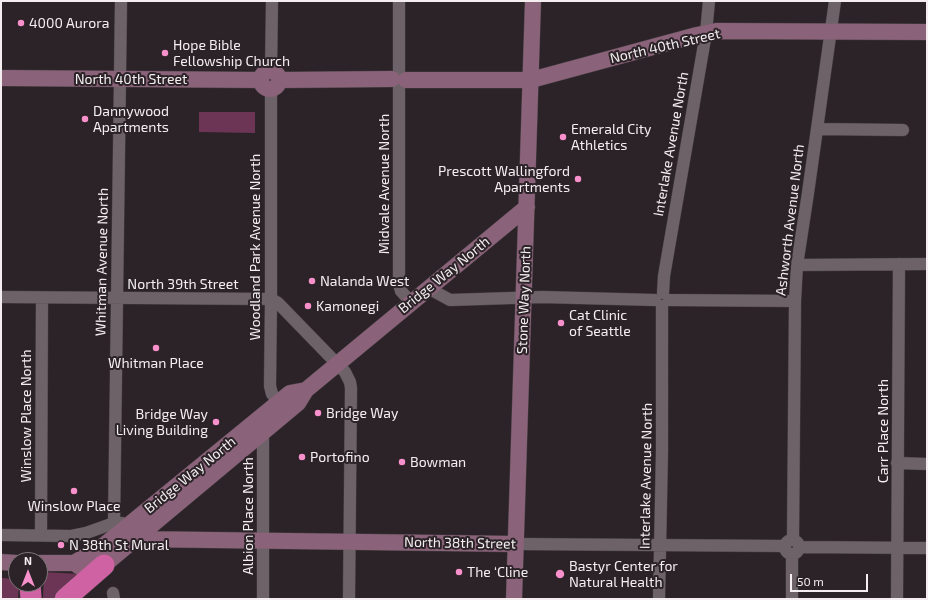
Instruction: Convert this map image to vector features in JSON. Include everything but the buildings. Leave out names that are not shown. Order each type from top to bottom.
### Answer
[{"type":"highway","points":[[65,599],[104,566]]},
{"type":"main road","name":"Stone Way North","points":[[514,599],[533,1]]},
{"type":"main road","name":"North 40th Street","points":[[1,78],[530,80],[706,33],[727,31],[927,32]]},
{"type":"main road","name":"Bridge Way North","points":[[104,566],[298,403],[306,390],[527,207]]},
{"type":"main road","name":"Bridge Way North","points":[[74,563],[96,551],[290,393],[306,390]]},
{"type":"main road","name":"North 38th Street","points":[[135,539],[516,544]]},
{"type":"main road","points":[[48,563],[74,563],[83,569],[93,569],[104,566]]},
{"type":"street","name":"Whitman Avenue North","points":[[114,523],[120,1]]},
{"type":"street","name":"Woodland Park Avenue North","points":[[272,1],[270,386],[272,394],[279,402]]},
{"type":"street","name":"Midvale Avenue North","points":[[399,1],[399,284],[401,291],[411,302]]},
{"type":"street","name":"Interlake Avenue North","points":[[660,599],[662,300],[664,276],[706,33],[709,1]]},
{"type":"street","name":"Ashworth Avenue North","points":[[792,599],[795,301],[797,265],[834,1]]},
{"type":"street","points":[[817,129],[903,130]]},
{"type":"street","name":"Carr Place North","points":[[897,599],[899,264]]},
{"type":"street","points":[[797,265],[927,264]]},
{"type":"street","points":[[428,288],[450,300],[542,297],[795,301]]},
{"type":"street","name":"North 39th Street","points":[[1,297],[271,299]]},
{"type":"street","name":"Winslow Place North","points":[[41,536],[42,298]]},
{"type":"street","points":[[271,299],[278,303],[338,364],[345,372],[350,382],[349,599]]},
{"type":"street","name":"Albion Place North","points":[[263,432],[263,599]]},
{"type":"street","points":[[897,463],[927,464]]},
{"type":"street","points":[[1,535],[71,536],[114,523],[131,523]]},
{"type":"street","name":"North 38th Street","points":[[516,544],[927,548]]},
{"type":"shaded area","points":[[199,112],[255,112],[255,133],[199,132]]},
{"type":"shaded area","points":[[48,572],[80,574],[53,599],[43,599],[43,592],[48,592]]},
{"type":"shaded area","points":[[1,578],[8,578],[8,592],[18,592],[18,599],[1,599]]},
{"type":"place","name":"4000 Aurora","points":[[21,23]]},
{"type":"place","name":"Hope Bible Fellowship Church","points":[[165,53]]},
{"type":"place","name":"Dannywood Apartments","points":[[85,119]]},
{"type":"place","name":"Emerald City Athletics","points":[[563,137]]},
{"type":"place","name":"Prescott Wallingford Apartments","points":[[578,179]]},
{"type":"place","name":"Nalanda West","points":[[312,281]]},
{"type":"place","name":"Kamonegi","points":[[308,306]]},
{"type":"place","name":"Cat Clinic of Seattle","points":[[561,323]]},
{"type":"place","name":"Whitman Place","points":[[156,348]]},
{"type":"place","name":"Bridge Way","points":[[318,413]]},
{"type":"place","name":"Bridge Way Living Building","points":[[216,422]]},
{"type":"place","name":"Portofino","points":[[302,457]]},
{"type":"place","name":"Bowman","points":[[402,462]]},
{"type":"place","name":"Winslow Place","points":[[74,491]]},
{"type":"place","name":"N 38th St Mural","points":[[61,545]]},
{"type":"place","name":"The ‘Cline","points":[[459,572]]},
{"type":"place","name":"Bastyr Center for Natural Health","points":[[560,574]]}]
